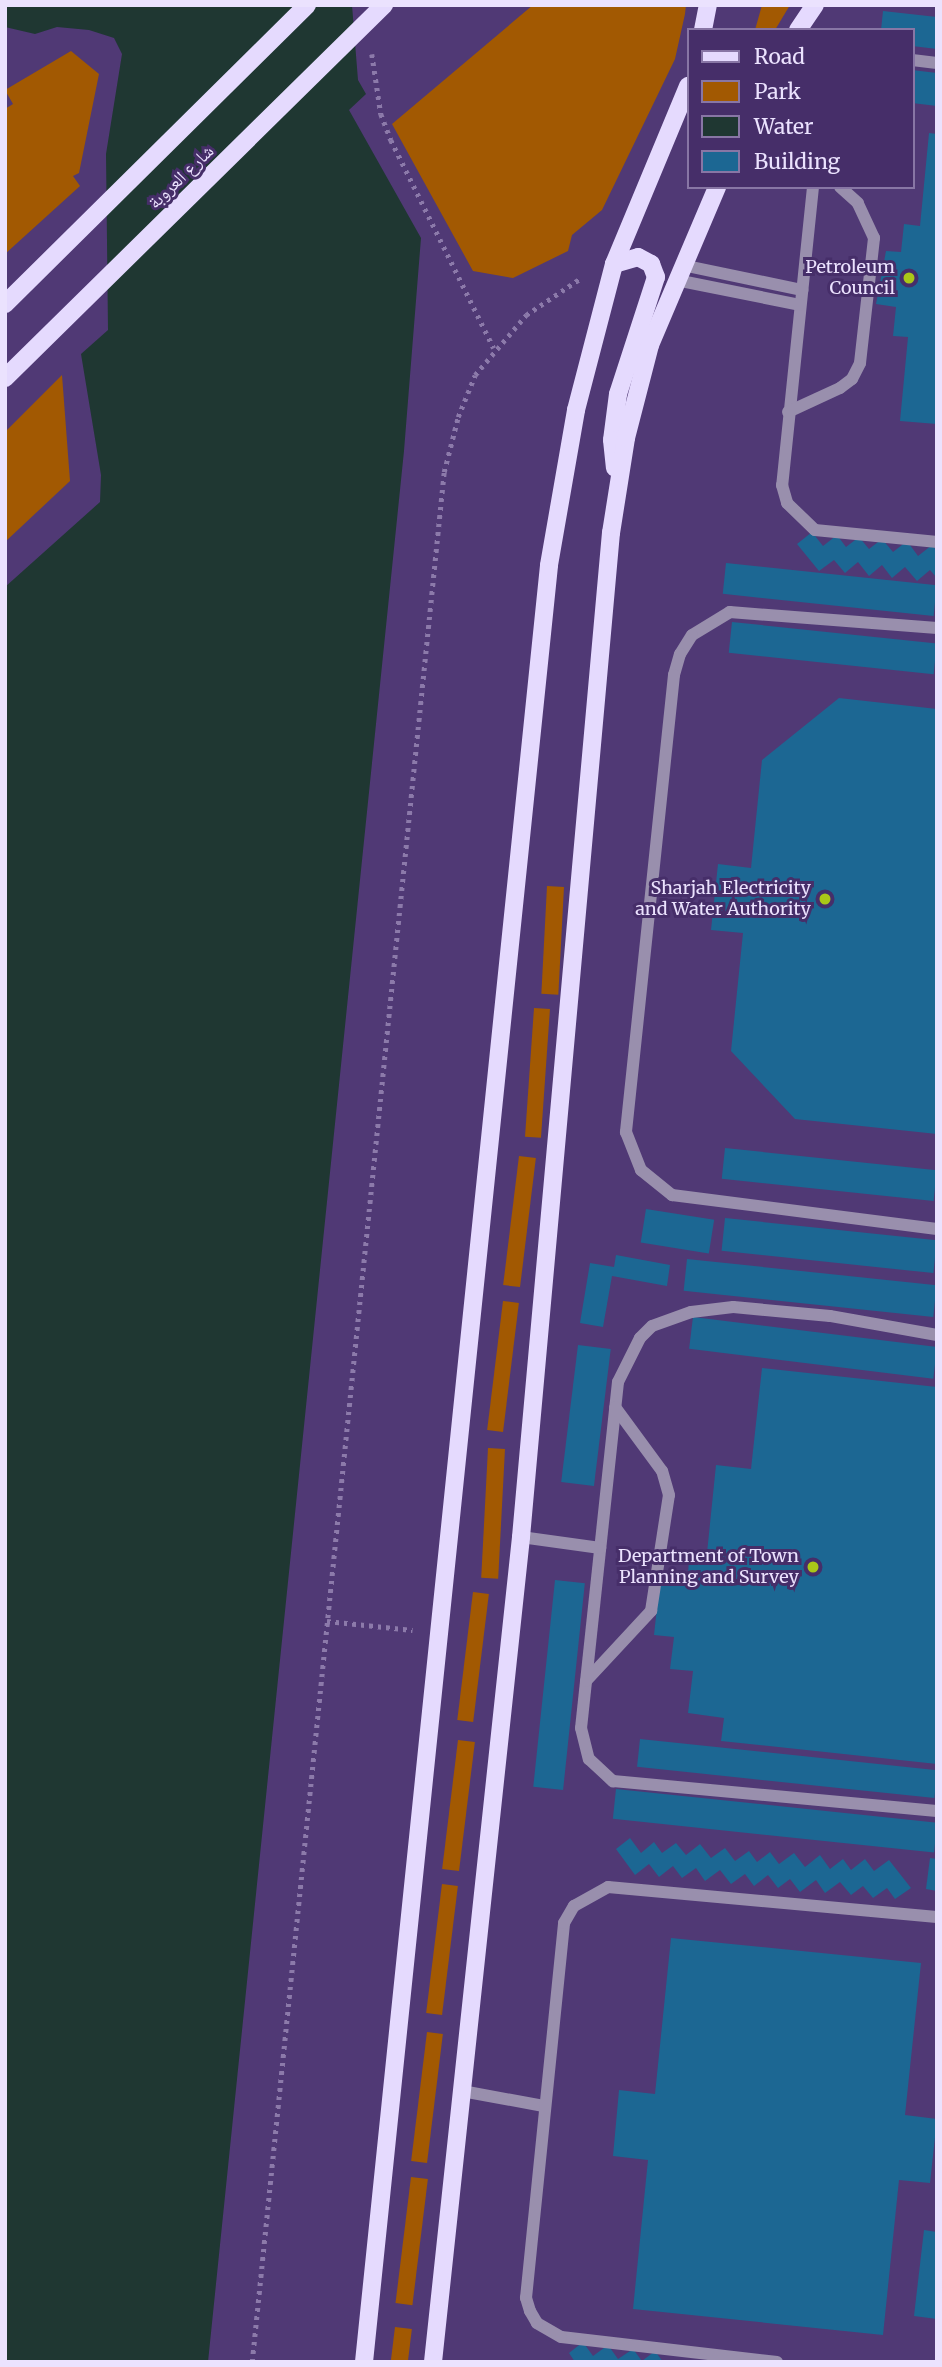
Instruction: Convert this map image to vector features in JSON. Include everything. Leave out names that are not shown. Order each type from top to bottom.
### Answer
[{"type":"main road","name":"شارع العروبة","points":[[12,297],[307,5]]},
{"type":"main road","name":"شارع العروبة","points":[[5,378],[384,5]]},
{"type":"main road","points":[[704,28],[708,5]]},
{"type":"main road","points":[[799,28],[815,5]]},
{"type":"main road","points":[[364,2362],[550,565],[576,410],[614,264],[687,88]]},
{"type":"main road","points":[[433,2362],[521,1536],[618,485],[637,392],[679,272],[716,189]]},
{"type":"main road","points":[[614,264],[638,257],[651,264],[656,276],[613,417],[618,485]]},
{"type":"lane","points":[[914,60],[937,63]]},
{"type":"lane","points":[[813,189],[782,485],[798,519],[814,530],[937,541]]},
{"type":"lane","points":[[788,412],[839,388],[852,379],[860,363],[874,238],[858,203],[842,189]]},
{"type":"lane","points":[[679,272],[802,290]]},
{"type":"lane","points":[[679,272],[800,305]]},
{"type":"lane","points":[[937,628],[730,612],[700,628],[680,654],[674,675],[626,1132],[641,1170],[672,1195],[937,1229]]},
{"type":"lane","points":[[937,1335],[830,1316],[733,1307],[691,1312],[652,1326],[640,1338],[623,1366],[615,1407],[586,1681],[583,1744],[589,1759],[613,1781],[937,1811]]},
{"type":"lane","points":[[586,1681],[635,1633],[651,1611],[669,1495],[662,1471],[615,1407]]},
{"type":"lane","points":[[521,1536],[600,1548]]},
{"type":"lane","points":[[777,2362],[561,2337],[537,2323],[526,2298],[564,1923],[574,1906],[590,1893],[608,1887],[937,1917]]},
{"type":"lane","points":[[462,2091],[544,2106]]},
{"type":"path","points":[[371,43],[381,114],[494,348]]},
{"type":"path","points":[[251,2362],[444,472],[464,397],[494,348],[554,293],[614,264]]},
{"type":"path","points":[[327,1621],[395,1628]]},
{"type":"green space","points":[[533,5],[686,5],[675,59],[602,210],[572,235],[568,251],[513,278],[473,271],[392,124]]},
{"type":"green space","points":[[762,5],[790,5],[776,28],[756,28]]},
{"type":"green space","points":[[71,51],[99,74],[79,173],[73,176],[80,186],[5,254],[5,109],[13,104],[5,90]]},
{"type":"green space","points":[[62,375],[70,481],[5,542],[5,432]]},
{"type":"green space","points":[[547,886],[564,887],[558,995],[541,994]]},
{"type":"green space","points":[[534,1008],[550,1009],[541,1138],[525,1137]]},
{"type":"green space","points":[[519,1156],[536,1158],[520,1287],[503,1285]]},
{"type":"green space","points":[[503,1301],[519,1303],[503,1432],[487,1430]]},
{"type":"green space","points":[[488,1448],[505,1449],[498,1579],[481,1578]]},
{"type":"green space","points":[[473,1592],[489,1594],[473,1722],[457,1720]]},
{"type":"green space","points":[[458,1740],[475,1742],[459,1871],[442,1869]]},
{"type":"green space","points":[[442,1884],[458,1886],[442,2015],[426,2013]]},
{"type":"green space","points":[[427,2032],[443,2034],[427,2163],[411,2161]]},
{"type":"green space","points":[[411,2177],[428,2179],[412,2305],[396,2303]]},
{"type":"green space","points":[[395,2327],[412,2329],[408,2362],[391,2362]]},
{"type":"water","points":[[5,5],[352,5],[358,80],[366,94],[349,110],[421,238],[404,451],[208,2362],[5,2362],[5,587],[100,502],[101,475],[81,354],[108,330],[106,154],[122,54],[114,38],[89,30],[57,27],[35,34],[5,27]]},
{"type":"building","points":[[883,11],[937,17],[937,49],[914,46],[914,28],[881,28]]},
{"type":"building","points":[[914,70],[937,73],[937,106],[914,103]]},
{"type":"building","name":"Petroleum Council","points":[[929,133],[937,134],[937,424],[900,421],[908,337],[893,336],[896,307],[876,304],[886,251],[901,252],[904,224],[920,226]]},
{"type":"building","points":[[812,532],[823,546],[837,535],[846,547],[859,537],[869,549],[882,539],[893,552],[907,541],[918,556],[932,545],[937,551],[937,578],[930,570],[917,581],[905,567],[892,578],[882,565],[869,576],[858,562],[845,573],[834,560],[819,571],[797,544]]},
{"type":"building","points":[[726,563],[937,585],[934,616],[723,594]]},
{"type":"building","points":[[732,622],[937,644],[934,674],[729,653]]},
{"type":"building","name":"Sharjah Electricity and Water Authority","points":[[839,698],[937,709],[937,1134],[795,1119],[731,1051],[743,933],[711,930],[718,864],[751,868],[762,760]]},
{"type":"building","points":[[725,1148],[937,1170],[934,1201],[722,1179]]},
{"type":"building","points":[[646,1209],[714,1220],[709,1253],[641,1243]]},
{"type":"building","points":[[725,1218],[937,1240],[933,1273],[722,1251]]},
{"type":"building","points":[[616,1255],[670,1265],[667,1286],[612,1276],[603,1327],[580,1323],[590,1263],[614,1267]]},
{"type":"building","points":[[687,1259],[937,1285],[933,1317],[684,1291]]},
{"type":"building","points":[[693,1317],[937,1347],[933,1379],[689,1349]]},
{"type":"building","points":[[578,1345],[611,1349],[594,1486],[561,1482]]},
{"type":"building","name":"Department of Town Planning and Survey","points":[[762,1368],[937,1387],[937,1764],[721,1741],[724,1718],[688,1713],[693,1671],[670,1669],[674,1637],[654,1635],[660,1580],[687,1583],[690,1551],[707,1553],[716,1465],[751,1469]]},
{"type":"building","points":[[555,1580],[585,1583],[563,1790],[533,1787]]},
{"type":"building","points":[[640,1739],[937,1770],[934,1798],[637,1767]]},
{"type":"building","points":[[616,1789],[937,1823],[934,1853],[613,1819]]},
{"type":"building","points":[[630,1838],[641,1853],[654,1842],[662,1853],[676,1843],[686,1855],[700,1844],[711,1858],[725,1848],[735,1861],[749,1851],[757,1862],[770,1852],[779,1864],[794,1853],[805,1867],[820,1855],[830,1869],[843,1859],[851,1870],[865,1859],[874,1871],[889,1860],[911,1888],[895,1899],[887,1888],[873,1898],[863,1886],[851,1895],[840,1882],[825,1893],[816,1880],[800,1892],[790,1879],[778,1888],[768,1875],[754,1886],[745,1874],[731,1884],[720,1870],[705,1881],[696,1868],[682,1878],[673,1866],[659,1877],[649,1864],[635,1875],[616,1849]]},
{"type":"building","points":[[930,1858],[937,1859],[937,1891],[926,1889]]},
{"type":"building","points":[[671,1938],[921,1963],[905,2115],[937,2119],[930,2183],[899,2180],[883,2335],[633,2309],[648,2160],[613,2156],[619,2090],[655,2094]]},
{"type":"building","points":[[924,2230],[937,2232],[937,2319],[914,2316]]},
{"type":"building","points":[[583,2342],[593,2356],[608,2345],[618,2359],[633,2349],[642,2361],[655,2351],[663,2362],[575,2362],[569,2353]]},
{"type":"place","name":"Petroleum Council","points":[[909,278]]},
{"type":"place","name":"Sharjah Electricity and Water Authority","points":[[825,899]]},
{"type":"place","name":"Department of Town Planning and Survey","points":[[813,1567]]}]
